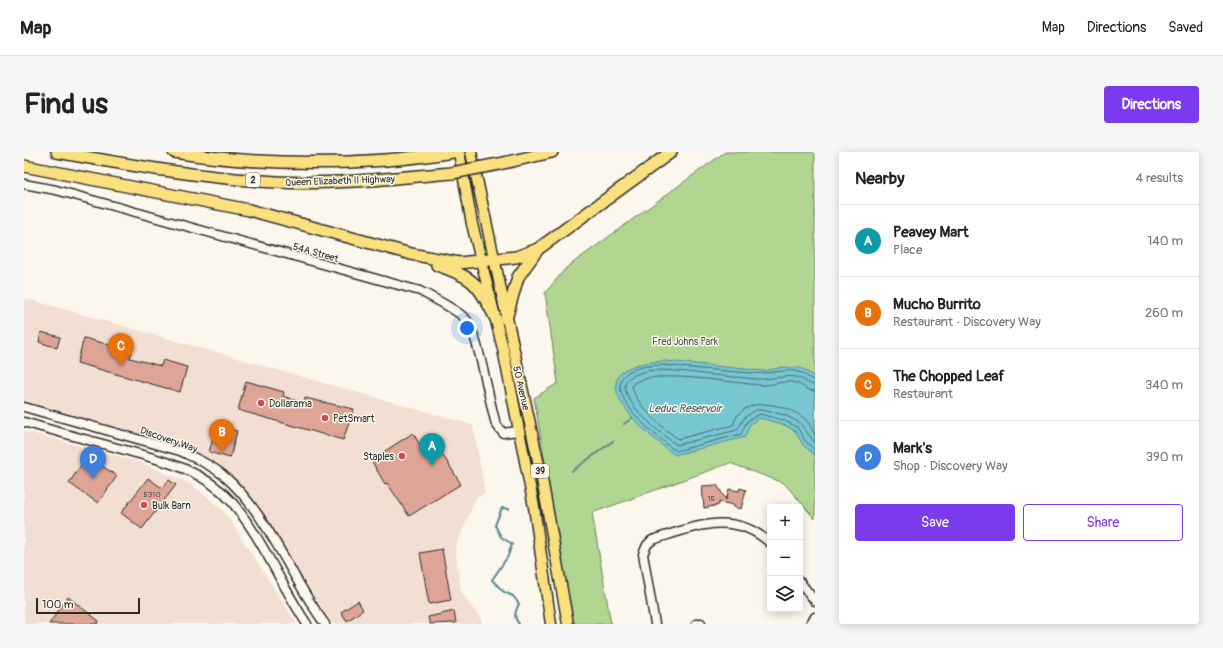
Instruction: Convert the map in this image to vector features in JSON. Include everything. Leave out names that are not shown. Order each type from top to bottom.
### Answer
[{"type":"highway","name":"Queen Elizabeth II Highway","points":[[56,152],[193,174],[276,182],[364,181],[452,173],[552,152]]},
{"type":"highway","name":"Queen Elizabeth II Highway","points":[[174,152],[239,159],[323,161],[366,160],[452,152]]},
{"type":"highway","points":[[24,166],[249,210],[411,254],[459,263],[516,258],[538,249],[671,152]]},
{"type":"highway","points":[[506,319],[518,277],[538,249]]},
{"type":"highway","points":[[411,254],[467,276],[479,288],[495,317]]},
{"type":"main road","name":"50 Avenue","points":[[459,152],[481,262],[495,317],[534,507],[551,623]]},
{"type":"main road","name":"50 Avenue","points":[[471,152],[506,319],[542,479],[568,624]]},
{"type":"main road","points":[[468,200],[484,254],[494,261]]},
{"type":"street","name":"54A Street","points":[[24,184],[56,190],[420,291],[445,304],[466,319],[475,339],[496,424],[503,433],[518,432]]},
{"type":"street","name":"Discovery Way","points":[[24,408],[180,451],[212,467],[237,489],[252,507],[325,624]]},
{"type":"street","points":[[24,422],[170,463],[200,475],[209,481],[222,492],[241,514],[307,624]]},
{"type":"street","points":[[655,624],[643,554],[647,544],[652,540],[703,524],[727,523],[754,531],[767,542]]},
{"type":"street","points":[[803,586],[815,601]]},
{"type":"street","points":[[810,624],[815,617]]},
{"type":"shaded area","points":[[24,298],[473,425],[485,493],[476,498],[455,548],[461,592],[482,621],[481,624],[333,624],[324,612],[257,503],[233,478],[210,462],[177,446],[24,402]]},
{"type":"shaded area","points":[[24,431],[136,461],[189,483],[209,498],[226,514],[297,624],[24,624]]},
{"type":"green space","name":"Fred Johns Park","points":[[725,152],[815,152],[815,519],[784,483],[730,463],[592,513],[611,624],[573,624],[534,398],[558,383],[545,293],[566,268]]},
{"type":"water","name":"Leduc Reservoir","points":[[666,361],[764,371],[783,367],[801,368],[815,377],[815,455],[803,445],[795,431],[782,424],[760,418],[750,424],[745,437],[675,455],[659,443],[629,414],[620,399],[616,385],[621,373],[637,365]]},
{"type":"building","points":[[41,332],[60,337],[57,348],[39,342]]},
{"type":"building","points":[[84,338],[132,351],[130,358],[161,366],[163,360],[187,367],[180,392],[77,363]]},
{"type":"building","points":[[246,381],[284,392],[283,396],[294,400],[304,402],[305,398],[354,409],[343,440],[238,410]]},
{"type":"building","points":[[217,425],[237,431],[230,458],[209,452]]},
{"type":"building","points":[[413,433],[423,450],[429,446],[433,453],[439,449],[461,484],[409,516],[387,483],[385,484],[371,460]]},
{"type":"building","points":[[87,456],[117,476],[98,503],[69,483]]},
{"type":"building","points":[[148,478],[162,488],[169,480],[176,485],[142,529],[121,513]]},
{"type":"building","points":[[717,485],[726,500],[729,489],[739,491],[740,488],[746,490],[741,509],[733,507],[734,505],[719,502],[719,505],[704,508],[702,486]]},
{"type":"building","points":[[442,549],[451,600],[429,604],[420,553]]},
{"type":"building","points":[[68,597],[99,621],[97,624],[49,624]]},
{"type":"building","points":[[358,601],[363,610],[347,621],[341,612]]},
{"type":"building","points":[[454,611],[456,623],[430,624],[428,617]]},
{"type":"waterway","points":[[624,424],[632,418]]},
{"type":"waterway","points":[[572,471],[613,441]]},
{"type":"waterway","points":[[509,509],[502,508],[495,525],[501,537],[512,544],[508,556],[492,580],[504,592],[513,596],[519,604],[515,614],[519,624]]},
{"type":"place","name":"The Chopped Leaf","points":[[121,366]]},
{"type":"place","name":"Dollarama","points":[[261,403]]},
{"type":"place","name":"PetSmart","points":[[325,418]]},
{"type":"place","name":"Mucho Burrito","points":[[222,452]]},
{"type":"place","name":"Staples","points":[[402,456]]},
{"type":"place","name":"Peavey Mart","points":[[432,466]]},
{"type":"place","name":"Mark's","points":[[93,479]]},
{"type":"place","name":"Bulk Barn","points":[[144,505]]}]
